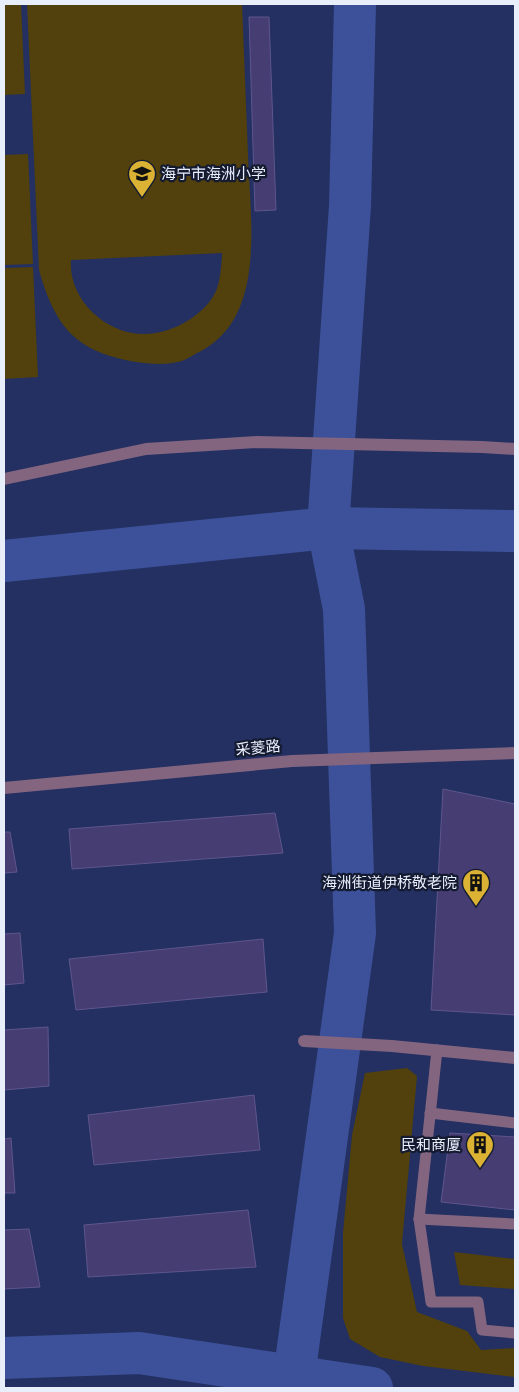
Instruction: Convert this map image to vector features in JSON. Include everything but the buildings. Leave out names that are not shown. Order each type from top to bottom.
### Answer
[{"type":"street","points":[[4,479],[146,449],[257,442],[515,449]]},
{"type":"street","name":"采菱路","points":[[4,788],[292,761],[515,754]]},
{"type":"street","points":[[304,1041],[392,1046],[515,1058]]},
{"type":"lane","points":[[436,1050],[419,1219],[431,1302],[478,1302],[482,1330],[515,1333]]},
{"type":"lane","points":[[430,1113],[515,1123]]},
{"type":"lane","points":[[419,1219],[513,1224]]},
{"type":"shaded area","points":[[4,4],[21,4],[25,94],[4,95]]},
{"type":"shaded area","points":[[27,4],[242,4],[251,238],[250,267],[244,294],[234,319],[218,339],[182,361],[157,364],[121,359],[103,354],[89,347],[66,328],[51,303],[39,270]],"holes":[[[222,253],[218,285],[210,302],[194,317],[184,323],[152,334],[128,332],[102,320],[82,300],[75,287],[72,274],[71,260]]]},
{"type":"shaded area","points":[[28,154],[33,264],[4,265],[4,155]]},
{"type":"shaded area","points":[[33,267],[38,377],[4,379],[4,268]]},
{"type":"shaded area","points":[[407,1068],[417,1076],[402,1244],[417,1312],[467,1331],[481,1350],[515,1348],[515,1377],[423,1366],[380,1357],[350,1339],[343,1318],[343,1233],[352,1135],[365,1073]]},
{"type":"shaded area","points":[[454,1252],[515,1259],[515,1289],[460,1285]]},
{"type":"waterway","points":[[294,1376],[355,933],[344,609],[328,528],[350,206],[355,4]]},
{"type":"waterway","points":[[4,561],[328,528],[515,531]]},
{"type":"waterway","points":[[4,1358],[139,1353],[372,1388]]},
{"type":"place","name":"海宁市海洲小学","points":[[142,198]]},
{"type":"place","name":"海洲街道伊桥敬老院","points":[[476,907]]},
{"type":"place","name":"民和商厦","points":[[480,1169]]}]
